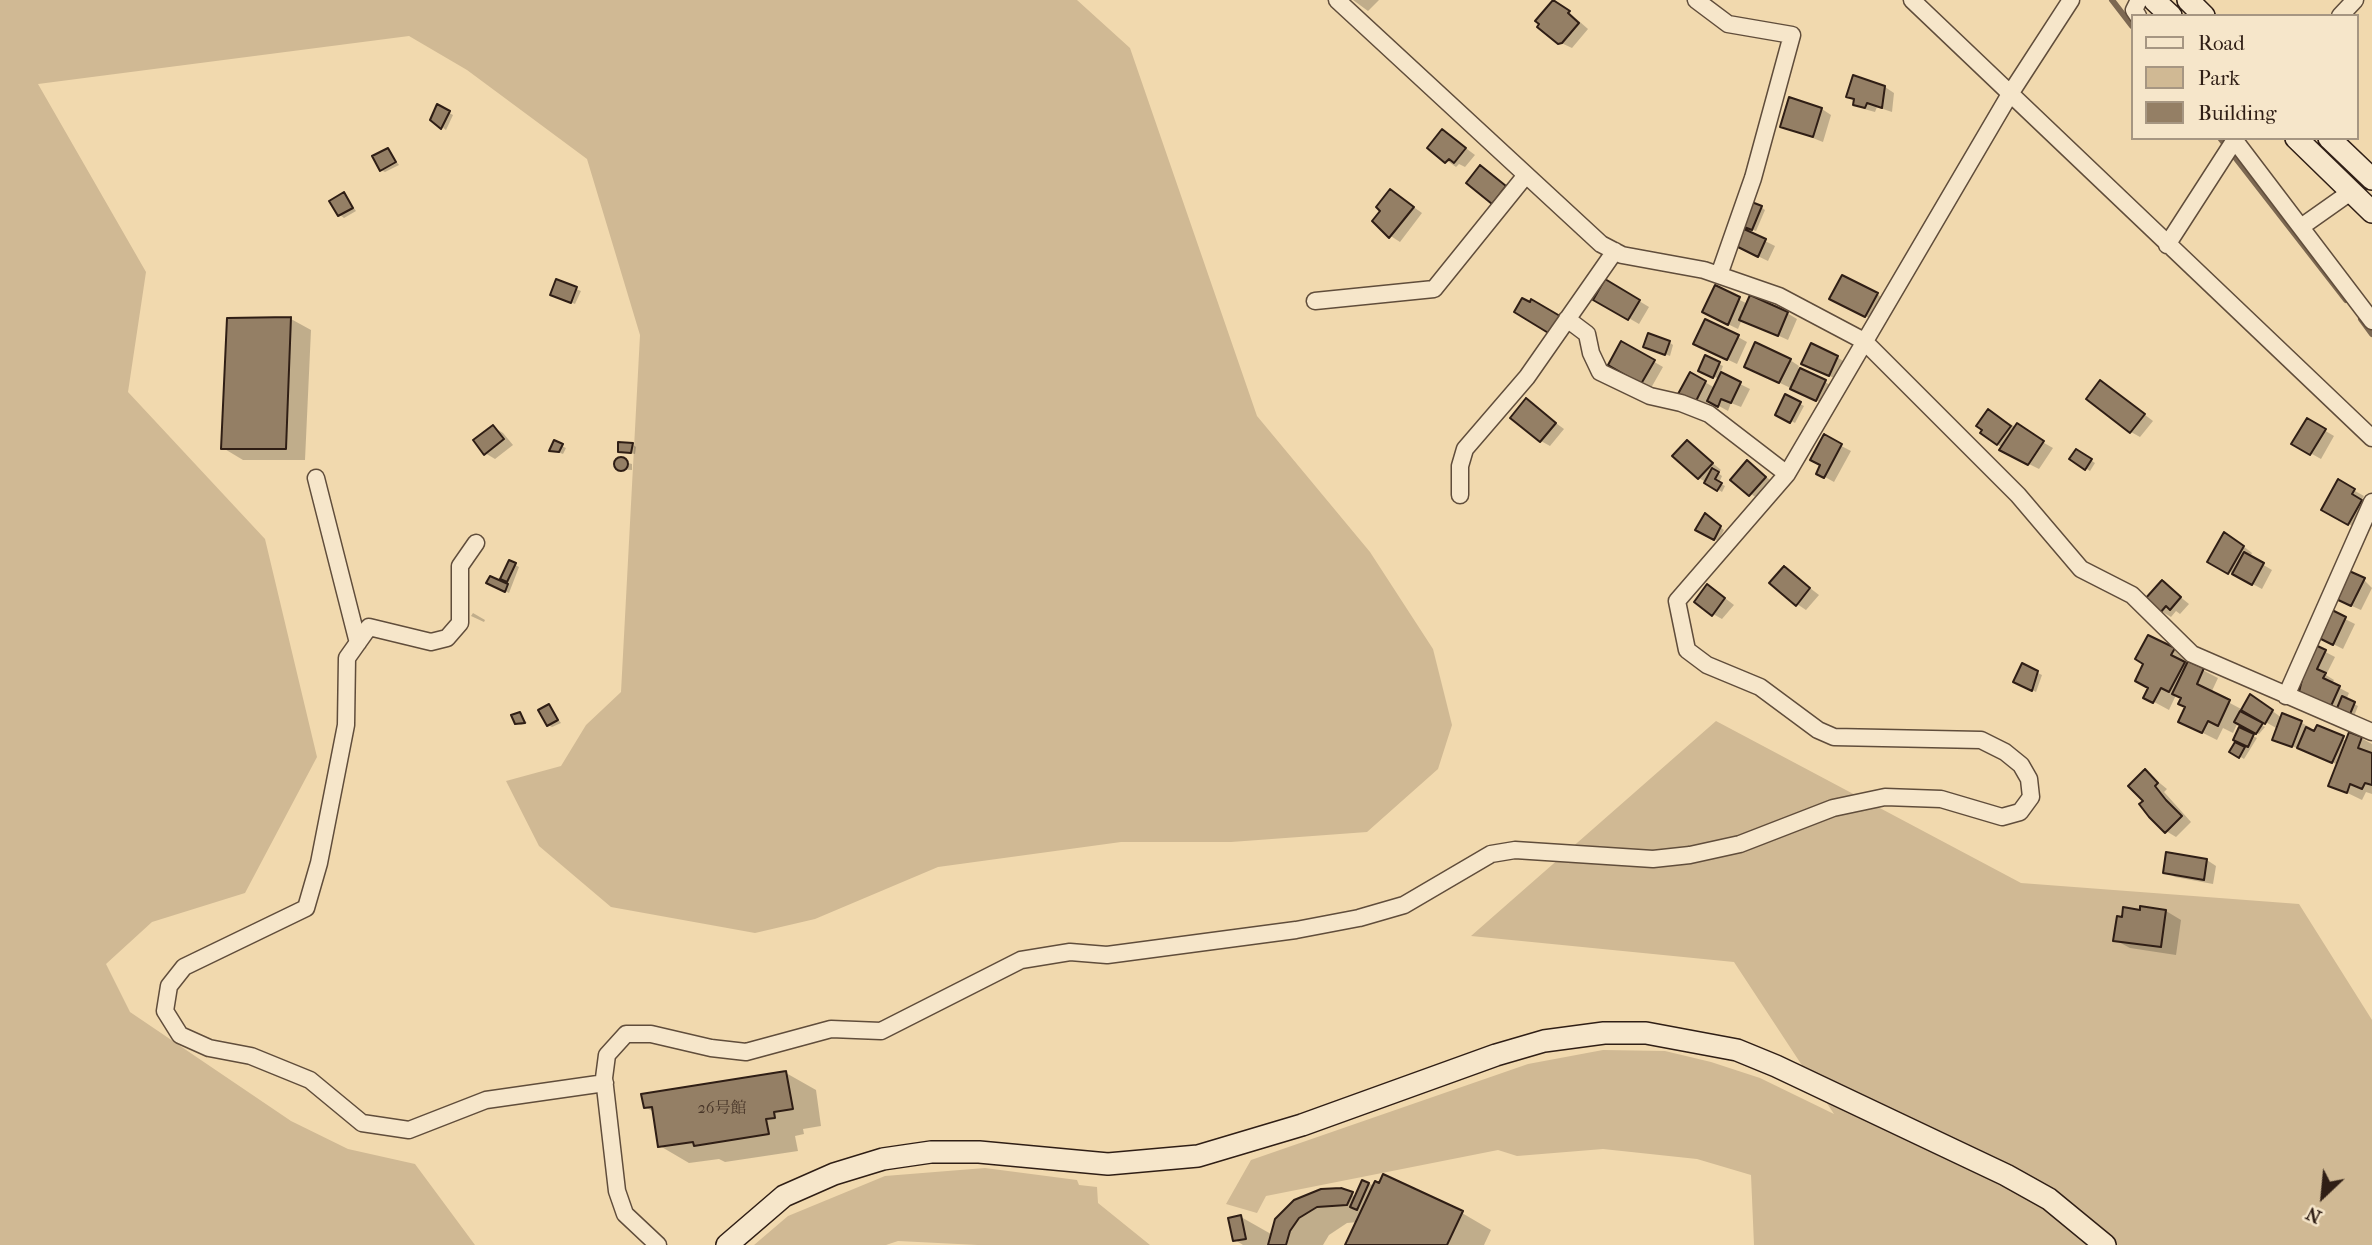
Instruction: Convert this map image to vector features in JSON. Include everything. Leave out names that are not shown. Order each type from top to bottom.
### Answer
[{"type":"street","points":[[1337,0],[1601,244],[1615,251],[1719,275],[1779,296],[1864,341],[2018,495],[2081,569],[2132,595],[2192,654],[2372,732]]},
{"type":"street","points":[[1696,0],[1728,24],[1792,36],[1753,178],[1719,275]]},
{"type":"street","points":[[1912,0],[2372,438]]},
{"type":"street","points":[[658,1245],[625,1214],[621,1203],[605,1083],[607,1055],[626,1034],[651,1034],[711,1048],[746,1052],[831,1030],[881,1031],[1021,960],[1070,952],[1107,955],[1297,930],[1359,918],[1404,905],[1491,854],[1515,850],[1653,859],[1690,855],[1740,844],[1833,808],[1885,797],[1941,799],[2003,817],[2020,812],[2031,797],[2029,779],[2021,765],[1981,740],[1834,737],[1818,730],[1760,687],[1707,665],[1687,650],[1677,601],[1787,474],[2010,94],[2071,0]]},
{"type":"street","points":[[2154,0],[2169,14]]},
{"type":"street","points":[[2188,0],[2202,14]]},
{"type":"street","points":[[2342,14],[2355,0]]},
{"type":"street","points":[[2167,245],[2233,140]]},
{"type":"street","points":[[2235,140],[2372,321]]},
{"type":"street","points":[[2298,140],[2372,212]]},
{"type":"street","points":[[2331,140],[2372,179]]},
{"type":"street","points":[[1315,301],[1434,289],[1526,175]]},
{"type":"street","points":[[2301,227],[2352,191]]},
{"type":"street","points":[[1460,495],[1461,466],[1465,449],[1527,377],[1615,251]]},
{"type":"street","points":[[1567,319],[1587,334],[1591,353],[1600,372],[1650,396],[1681,403],[1709,414],[1787,474]]},
{"type":"street","points":[[316,478],[358,643]]},
{"type":"street","points":[[2286,696],[2372,502]]},
{"type":"street","points":[[476,543],[460,566],[460,623],[447,638],[431,642],[369,627],[346,658],[346,725],[319,863],[306,908],[184,967],[169,986],[165,1012],[180,1035],[209,1048],[251,1056],[310,1080],[362,1123],[409,1130],[486,1100],[605,1083]]},
{"type":"street","points":[[727,1245],[784,1196],[834,1174],[883,1159],[931,1152],[979,1152],[1108,1164],[1198,1156],[1302,1125],[1496,1055],[1544,1041],[1604,1033],[1646,1033],[1737,1050],[1776,1066],[2006,1175],[2049,1199],[2105,1245]]},
{"type":"green space","points":[[0,0],[1077,0],[1130,48],[1257,416],[1370,552],[1433,649],[1452,725],[1438,769],[1367,832],[1231,842],[1121,842],[938,867],[815,919],[755,933],[611,907],[539,846],[506,781],[561,766],[586,725],[621,692],[640,335],[587,159],[467,70],[409,36],[38,84],[146,272],[128,392],[265,539],[317,757],[245,893],[152,922],[106,964],[130,1012],[291,1121],[348,1149],[415,1164],[475,1245],[0,1245]]},
{"type":"green space","points":[[1716,721],[2021,883],[2299,904],[2372,1020],[2372,1245],[1754,1245],[1751,1175],[1697,1159],[1603,1149],[1517,1156],[1498,1150],[1266,1196],[1257,1213],[1226,1204],[1251,1160],[1528,1064],[1603,1050],[1665,1051],[1711,1062],[1760,1078],[1834,1114],[1734,962],[1471,936]]},
{"type":"green space","points":[[985,1168],[1077,1180],[1079,1185],[1097,1187],[1098,1203],[1150,1245],[978,1245],[898,1241],[886,1245],[754,1245],[788,1216],[885,1176]]},
{"type":"building","points":[[1553,0],[1570,11],[1568,13],[1579,23],[1562,43],[1558,44],[1537,27],[1539,24],[1535,21]]},
{"type":"building","points":[[1853,75],[1885,86],[1882,108],[1867,103],[1865,108],[1853,105],[1854,99],[1846,97]]},
{"type":"building","points":[[1789,97],[1822,108],[1813,137],[1780,127]]},
{"type":"building","points":[[437,104],[450,111],[441,129],[430,120]]},
{"type":"building","points":[[1442,129],[1466,148],[1454,163],[1449,159],[1445,163],[1427,148]]},
{"type":"building","points":[[388,148],[396,162],[380,171],[372,156]]},
{"type":"building","points":[[1480,165],[1506,186],[1492,204],[1466,183]]},
{"type":"building","points":[[1390,189],[1414,207],[1389,238],[1372,221],[1380,211],[1376,207]]},
{"type":"building","points":[[344,192],[353,208],[338,216],[329,201]]},
{"type":"building","points":[[1749,201],[1762,206],[1752,230],[1739,225]]},
{"type":"building","points":[[1744,229],[1766,239],[1758,257],[1736,246]]},
{"type":"building","points":[[1842,275],[1878,293],[1865,317],[1829,299]]},
{"type":"building","points":[[556,279],[577,287],[571,303],[550,295]]},
{"type":"building","points":[[1605,279],[1640,300],[1628,320],[1593,300]]},
{"type":"building","points":[[1715,285],[1740,297],[1728,325],[1702,312]]},
{"type":"building","points":[[1750,295],[1788,312],[1778,336],[1739,320]]},
{"type":"building","points":[[1522,298],[1530,302],[1531,299],[1560,316],[1550,334],[1514,312]]},
{"type":"building","points":[[291,317],[286,449],[221,449],[227,318]]},
{"type":"building","points":[[1705,319],[1739,335],[1727,360],[1693,344]]},
{"type":"building","points":[[1648,333],[1670,341],[1665,355],[1643,347]]},
{"type":"building","points":[[1621,341],[1655,360],[1641,384],[1608,365]]},
{"type":"building","points":[[1755,342],[1791,359],[1779,383],[1744,367]]},
{"type":"building","points":[[1811,343],[1838,356],[1829,376],[1801,364]]},
{"type":"building","points":[[1705,355],[1720,362],[1713,378],[1698,371]]},
{"type":"building","points":[[1800,368],[1826,380],[1816,401],[1790,389]]},
{"type":"building","points":[[1690,372],[1706,381],[1695,403],[1678,394]]},
{"type":"building","points":[[1721,372],[1741,382],[1731,403],[1721,399],[1718,407],[1707,401]]},
{"type":"building","points":[[2100,380],[2145,414],[2130,433],[2086,399]]},
{"type":"building","points":[[1785,394],[1801,402],[1790,423],[1775,415]]},
{"type":"building","points":[[1526,398],[1556,423],[1540,442],[1510,418]]},
{"type":"building","points":[[1988,409],[2011,426],[1997,445],[1980,433],[1982,430],[1976,426]]},
{"type":"building","points":[[2307,418],[2326,429],[2310,455],[2291,444]]},
{"type":"building","points":[[2017,423],[2044,441],[2028,465],[1999,450]]},
{"type":"building","points":[[493,425],[504,439],[484,455],[473,440]]},
{"type":"building","points":[[1824,434],[1842,444],[1824,478],[1816,474],[1820,465],[1810,460]]},
{"type":"building","points":[[554,440],[563,444],[559,452],[549,451]]},
{"type":"building","points":[[1687,440],[1713,463],[1698,479],[1672,456]]},
{"type":"building","points":[[618,442],[633,443],[631,453],[618,452]]},
{"type":"building","points":[[2076,449],[2092,459],[2085,470],[2069,459]]},
{"type":"building","points":[[621,457],[626,459],[626,469],[621,471],[616,469],[614,464],[616,459]]},
{"type":"building","points":[[1747,460],[1766,477],[1749,496],[1730,480]]},
{"type":"building","points":[[1712,468],[1719,472],[1715,479],[1722,483],[1717,491],[1704,483]]},
{"type":"building","points":[[2338,479],[2355,489],[2352,494],[2362,500],[2348,525],[2321,510]]},
{"type":"building","points":[[1705,513],[1721,526],[1714,540],[1695,530]]},
{"type":"building","points":[[2224,532],[2244,546],[2228,574],[2207,562]]},
{"type":"building","points":[[2244,552],[2264,563],[2252,585],[2232,574]]},
{"type":"building","points":[[509,560],[516,563],[507,582],[500,579]]},
{"type":"building","points":[[1784,566],[1810,588],[1796,606],[1769,583]]},
{"type":"building","points":[[2347,570],[2365,578],[2351,606],[2334,598]]},
{"type":"building","points":[[490,576],[508,584],[505,592],[486,583]]},
{"type":"building","points":[[2162,580],[2181,597],[2170,610],[2166,606],[2160,613],[2145,599]]},
{"type":"building","points":[[1707,584],[1725,598],[1712,616],[1694,602]]},
{"type":"building","points":[[2328,608],[2346,617],[2333,645],[2315,636]]},
{"type":"building","points":[[2148,635],[2175,648],[2171,655],[2185,662],[2169,692],[2161,688],[2153,703],[2143,698],[2148,688],[2135,681],[2143,664],[2135,659]]},
{"type":"building","points":[[2311,643],[2326,650],[2317,669],[2326,673],[2323,678],[2340,686],[2331,706],[2299,692]]},
{"type":"building","points":[[2188,661],[2204,668],[2197,684],[2230,700],[2218,726],[2208,721],[2202,733],[2178,722],[2185,707],[2178,704],[2181,698],[2172,694]]},
{"type":"building","points":[[2022,663],[2038,671],[2032,691],[2013,682]]},
{"type":"building","points":[[2250,694],[2273,710],[2265,724],[2241,710]]},
{"type":"building","points":[[2342,696],[2355,702],[2348,719],[2335,713]]},
{"type":"building","points":[[549,704],[558,720],[547,726],[538,710]]},
{"type":"building","points":[[2240,711],[2263,723],[2256,734],[2234,722]]},
{"type":"building","points":[[520,712],[525,723],[515,724],[511,715]]},
{"type":"building","points":[[2282,713],[2302,721],[2292,747],[2272,740]]},
{"type":"building","points":[[2317,725],[2344,736],[2332,763],[2297,748],[2306,727],[2314,731]]},
{"type":"building","points":[[2239,727],[2254,734],[2248,747],[2233,740]]},
{"type":"building","points":[[2349,732],[2362,737],[2358,748],[2372,753],[2372,785],[2365,783],[2362,789],[2350,784],[2347,793],[2328,786]]},
{"type":"building","points":[[2235,742],[2245,747],[2239,758],[2229,752]]},
{"type":"building","points":[[2145,769],[2158,783],[2155,786],[2166,800],[2182,816],[2165,833],[2149,817],[2139,804],[2143,801],[2128,786]]},
{"type":"building","points":[[2166,852],[2207,859],[2204,880],[2163,873]]},
{"type":"building","points":[[2140,906],[2166,910],[2161,947],[2113,941],[2117,916],[2122,917],[2123,907],[2140,910]]},
{"type":"building","points":[[786,1071],[793,1109],[774,1112],[775,1118],[766,1119],[769,1134],[694,1146],[693,1142],[658,1147],[652,1107],[644,1108],[641,1094]]},
{"type":"building","points":[[1383,1174],[1463,1211],[1447,1245],[1345,1245],[1375,1181],[1379,1183]]},
{"type":"building","points":[[1362,1180],[1369,1183],[1357,1210],[1350,1207]]},
{"type":"building","points":[[1341,1188],[1353,1192],[1347,1205],[1317,1207],[1299,1218],[1290,1231],[1286,1245],[1268,1245],[1275,1219],[1294,1200],[1321,1189]]},
{"type":"building","points":[[1241,1215],[1246,1239],[1233,1241],[1228,1218]]},
{"type":"waterway","points":[[2112,0],[2130,23]]},
{"type":"waterway","points":[[2222,140],[2346,300]]},
{"type":"waterway","points":[[2361,319],[2372,334]]}]
